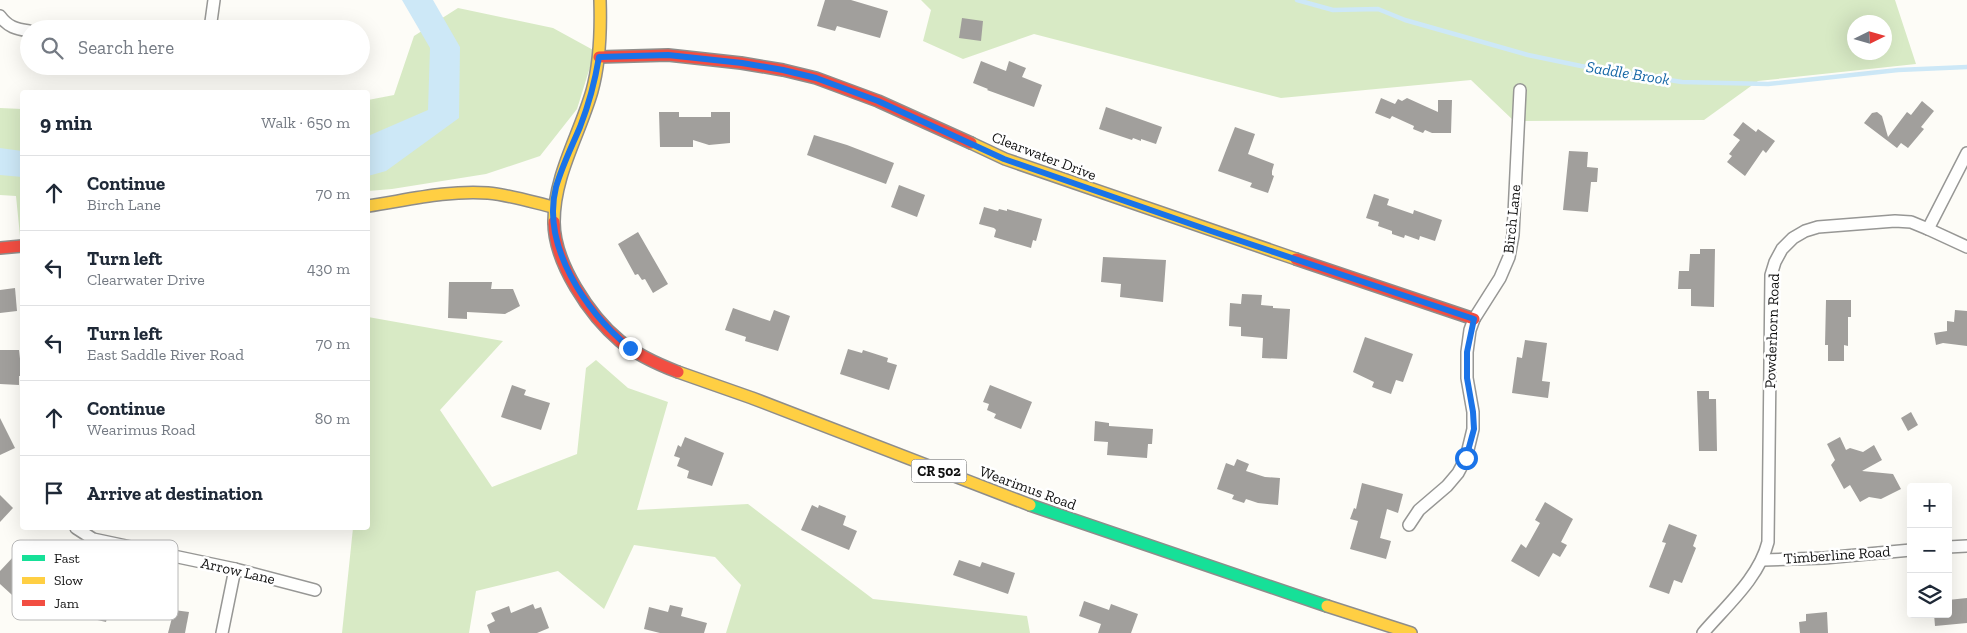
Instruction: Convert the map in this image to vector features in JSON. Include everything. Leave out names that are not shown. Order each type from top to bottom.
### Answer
[{"type":"main road","name":"CR 502","points":[[553,207],[558,180],[590,99],[599,57],[600,0]]},
{"type":"main road","name":"Clearwater Drive","points":[[599,57],[668,55],[742,63],[816,78],[878,101],[1004,159],[1474,319]]},
{"type":"main road","points":[[370,206],[462,193],[479,193],[506,196],[553,207]]},
{"type":"main road","name":"Wearimus Road","points":[[553,207],[558,246],[567,269],[605,326],[618,339],[645,358],[1044,511],[1410,633]]},
{"type":"main road","points":[[0,248],[20,246]]},
{"type":"street","points":[[211,20],[214,0]]},
{"type":"street","points":[[0,16],[4,22],[14,29],[20,30]]},
{"type":"street","name":"Birch Lane","points":[[1409,525],[1419,510],[1447,486],[1458,472],[1471,444],[1474,429],[1467,378],[1467,352],[1474,319],[1500,278],[1509,257],[1513,235],[1520,90]]},
{"type":"street","points":[[1967,153],[1928,229],[1967,247]]},
{"type":"street","name":"Powderhorn Road","points":[[1703,633],[1756,571],[1763,560],[1768,542],[1771,275],[1782,249],[1793,238],[1805,231],[1818,227],[1895,221],[1911,222],[1928,229]]},
{"type":"street","name":"Arrow Lane","points":[[79,530],[98,540]]},
{"type":"street","points":[[1952,547],[1967,546]]},
{"type":"street","name":"Timberline Road","points":[[1763,560],[1824,558],[1907,550]]},
{"type":"street","name":"Arrow Lane","points":[[178,557],[235,569],[314,590]]},
{"type":"street","points":[[222,633],[235,569]]},
{"type":"green space","points":[[921,0],[1895,0],[1916,64],[1758,81],[1704,120],[1514,121],[1471,80],[1281,98],[1034,34],[963,59],[923,41],[931,10]]},
{"type":"green space","points":[[458,8],[553,28],[595,51],[577,109],[540,156],[486,174],[370,191],[370,100],[394,95],[414,36]]},
{"type":"green space","points":[[0,108],[20,109],[20,236],[16,196],[0,195]]},
{"type":"green space","points":[[370,317],[503,341],[440,410],[492,487],[577,454],[586,368],[596,360],[628,388],[668,402],[637,510],[748,504],[873,599],[1027,616],[1030,633],[726,633],[741,585],[715,557],[634,545],[604,609],[558,571],[476,591],[469,633],[342,633],[353,530],[370,530]]},
{"type":"water","points":[[402,0],[433,0],[460,47],[459,118],[386,171],[370,175],[370,135],[428,110],[430,48]]},
{"type":"water","points":[[0,148],[20,151],[20,177],[0,175]]},
{"type":"building","points":[[825,0],[851,0],[888,11],[880,38],[837,26],[835,31],[817,26]]},
{"type":"building","points":[[962,18],[983,21],[981,41],[959,38]]},
{"type":"building","points":[[981,61],[1006,71],[1009,61],[1026,68],[1022,77],[1042,85],[1034,107],[973,83]]},
{"type":"building","points":[[1381,98],[1395,104],[1398,99],[1402,101],[1407,98],[1438,112],[1438,100],[1452,100],[1451,133],[1432,133],[1425,130],[1423,133],[1413,129],[1414,126],[1392,116],[1390,119],[1375,113]]},
{"type":"building","points":[[1922,101],[1934,111],[1921,127],[1924,129],[1908,148],[1901,143],[1897,148],[1864,123],[1872,113],[1877,112],[1882,116],[1888,137],[1907,112],[1911,115]]},
{"type":"building","points":[[1106,107],[1162,127],[1156,144],[1141,139],[1141,141],[1133,138],[1132,140],[1099,129]]},
{"type":"building","points":[[659,112],[679,112],[679,117],[711,117],[711,112],[730,112],[730,143],[709,145],[693,140],[693,147],[660,147]]},
{"type":"building","points":[[1743,122],[1756,132],[1758,129],[1775,141],[1766,153],[1763,150],[1745,176],[1727,162],[1732,156],[1729,154],[1740,140],[1733,135]]},
{"type":"building","points":[[1235,127],[1255,134],[1248,154],[1274,164],[1272,175],[1274,176],[1268,193],[1250,187],[1252,183],[1218,171]]},
{"type":"building","points":[[814,135],[894,163],[886,184],[807,155]]},
{"type":"building","points":[[1569,151],[1588,152],[1587,167],[1598,168],[1597,182],[1591,182],[1588,212],[1563,210]]},
{"type":"building","points":[[899,185],[925,195],[917,217],[891,207]]},
{"type":"building","points":[[1374,194],[1389,199],[1387,205],[1413,214],[1414,210],[1442,220],[1435,241],[1420,236],[1419,240],[1405,235],[1404,238],[1392,234],[1392,231],[1378,226],[1379,222],[1366,218]]},
{"type":"building","points":[[984,207],[998,211],[999,209],[1007,211],[1007,209],[1042,219],[1036,241],[1033,240],[1031,248],[994,237],[996,230],[994,228],[979,224]]},
{"type":"building","points":[[638,232],[668,284],[653,293],[645,279],[642,280],[638,274],[635,275],[618,244]]},
{"type":"building","points":[[1700,249],[1715,249],[1714,307],[1691,306],[1691,289],[1678,289],[1679,271],[1689,271],[1690,254],[1700,254]]},
{"type":"building","points":[[1103,257],[1166,260],[1163,302],[1120,297],[1121,284],[1101,282]]},
{"type":"building","points":[[449,282],[492,282],[491,289],[513,289],[520,306],[505,314],[467,312],[467,319],[448,318]]},
{"type":"building","points":[[15,288],[17,311],[0,313],[0,290]]},
{"type":"building","points":[[1242,294],[1262,295],[1261,305],[1290,309],[1287,359],[1262,358],[1263,338],[1241,336],[1241,327],[1229,326],[1230,303],[1241,304]]},
{"type":"building","points":[[1826,300],[1851,300],[1851,317],[1848,317],[1848,346],[1844,345],[1844,361],[1828,361],[1828,345],[1825,345]]},
{"type":"building","points":[[733,308],[770,321],[774,310],[790,316],[778,351],[745,341],[746,337],[725,330]]},
{"type":"building","points":[[1955,310],[1967,311],[1967,346],[1943,343],[1936,345],[1934,333],[1947,331],[1947,321],[1954,322]]},
{"type":"building","points":[[1365,337],[1413,354],[1403,382],[1396,380],[1391,394],[1372,387],[1374,382],[1353,372]]},
{"type":"building","points":[[1525,340],[1547,343],[1542,381],[1550,382],[1548,398],[1512,393],[1517,357],[1522,358]]},
{"type":"building","points":[[848,349],[862,353],[863,350],[888,358],[887,362],[897,365],[889,390],[840,374]]},
{"type":"building","points":[[0,350],[19,350],[19,385],[0,384]]},
{"type":"building","points":[[512,385],[526,390],[524,395],[550,403],[541,430],[501,417]]},
{"type":"building","points":[[990,385],[1032,402],[1021,429],[994,418],[996,414],[987,410],[989,404],[983,402]]},
{"type":"building","points":[[1697,391],[1709,391],[1709,399],[1716,399],[1717,451],[1699,451]]},
{"type":"building","points":[[1911,412],[1918,425],[1908,431],[1901,418]]},
{"type":"building","points":[[0,418],[15,448],[0,455]]},
{"type":"building","points":[[1095,421],[1109,423],[1109,426],[1153,429],[1152,444],[1148,444],[1147,458],[1107,455],[1108,442],[1094,441]]},
{"type":"building","points":[[685,437],[724,453],[712,486],[687,478],[689,471],[677,466],[680,458],[674,456],[678,445],[681,447]]},
{"type":"building","points":[[1840,437],[1846,450],[1850,448],[1863,452],[1874,445],[1882,460],[1862,471],[1893,474],[1901,489],[1881,499],[1869,497],[1860,502],[1850,485],[1844,489],[1831,465],[1835,460],[1827,444]]},
{"type":"building","points":[[1237,459],[1249,464],[1246,471],[1265,477],[1280,478],[1278,505],[1258,503],[1246,499],[1244,503],[1232,499],[1234,495],[1217,489],[1226,463],[1234,466]]},
{"type":"building","points":[[1362,483],[1403,494],[1398,513],[1387,509],[1380,538],[1391,541],[1386,559],[1350,549],[1358,521],[1350,519],[1354,508],[1356,509]]},
{"type":"building","points":[[0,495],[13,508],[0,522]]},
{"type":"building","points":[[1545,502],[1573,519],[1561,542],[1567,545],[1560,557],[1553,553],[1539,577],[1511,561],[1521,544],[1526,548],[1540,523],[1535,520]]},
{"type":"building","points":[[812,505],[818,508],[819,505],[846,516],[843,525],[857,531],[849,550],[801,530]]},
{"type":"building","points":[[1669,524],[1697,535],[1693,546],[1696,548],[1682,583],[1674,580],[1669,594],[1649,587],[1666,543],[1662,542]]},
{"type":"building","points":[[12,558],[12,595],[0,584],[0,571]]},
{"type":"building","points":[[959,560],[980,567],[982,562],[1015,573],[1008,594],[953,575]]},
{"type":"building","points":[[1967,598],[1967,623],[1935,626],[1934,618],[1952,618],[1952,600]]},
{"type":"building","points":[[1084,601],[1109,610],[1111,604],[1138,614],[1131,633],[1098,633],[1101,624],[1079,616]]},
{"type":"building","points":[[533,604],[535,609],[541,607],[549,628],[537,633],[490,633],[487,625],[495,621],[491,613],[509,606],[511,613]]},
{"type":"building","points":[[670,605],[683,608],[681,616],[707,623],[704,633],[660,633],[644,629],[649,607],[668,612]]},
{"type":"building","points":[[178,611],[189,612],[185,633],[168,633],[171,620],[178,620]]},
{"type":"building","points":[[1827,612],[1828,633],[1800,633],[1799,622],[1806,621],[1806,614]]},
{"type":"waterway","name":"Saddle Brook","points":[[1297,0],[1333,10],[1378,9],[1405,20],[1528,55],[1581,66],[1682,82],[1768,84],[1898,70],[1967,67]]},
{"type":"traffic: fast","points":[[1030,505],[1327,606]]},
{"type":"traffic: slow","points":[[554,222],[558,188],[568,156],[587,108],[595,80],[599,46],[600,0]]},
{"type":"traffic: slow","points":[[971,143],[1005,159],[1296,259]]},
{"type":"traffic: slow","points":[[370,206],[428,196],[473,192],[504,195],[553,207]]},
{"type":"traffic: slow","points":[[678,372],[752,398],[1030,505]]},
{"type":"traffic: slow","points":[[1327,606],[1411,633]]},
{"type":"traffic: jam","points":[[599,57],[668,55],[741,63],[783,70],[816,78],[878,101],[971,143]]},
{"type":"traffic: jam","points":[[554,222],[560,254],[567,271],[576,288],[597,318],[633,351],[678,372]]},
{"type":"traffic: jam","points":[[0,248],[20,246]]},
{"type":"traffic: jam","points":[[1296,259],[1474,319]]},
{"type":"route","points":[[630,348],[618,339],[594,314],[567,269],[558,246],[553,216],[556,186],[587,108],[599,57],[668,55],[742,63],[816,78],[856,91],[1004,159],[1474,319],[1470,330],[1467,352],[1467,378],[1474,429],[1466,458]]}]
